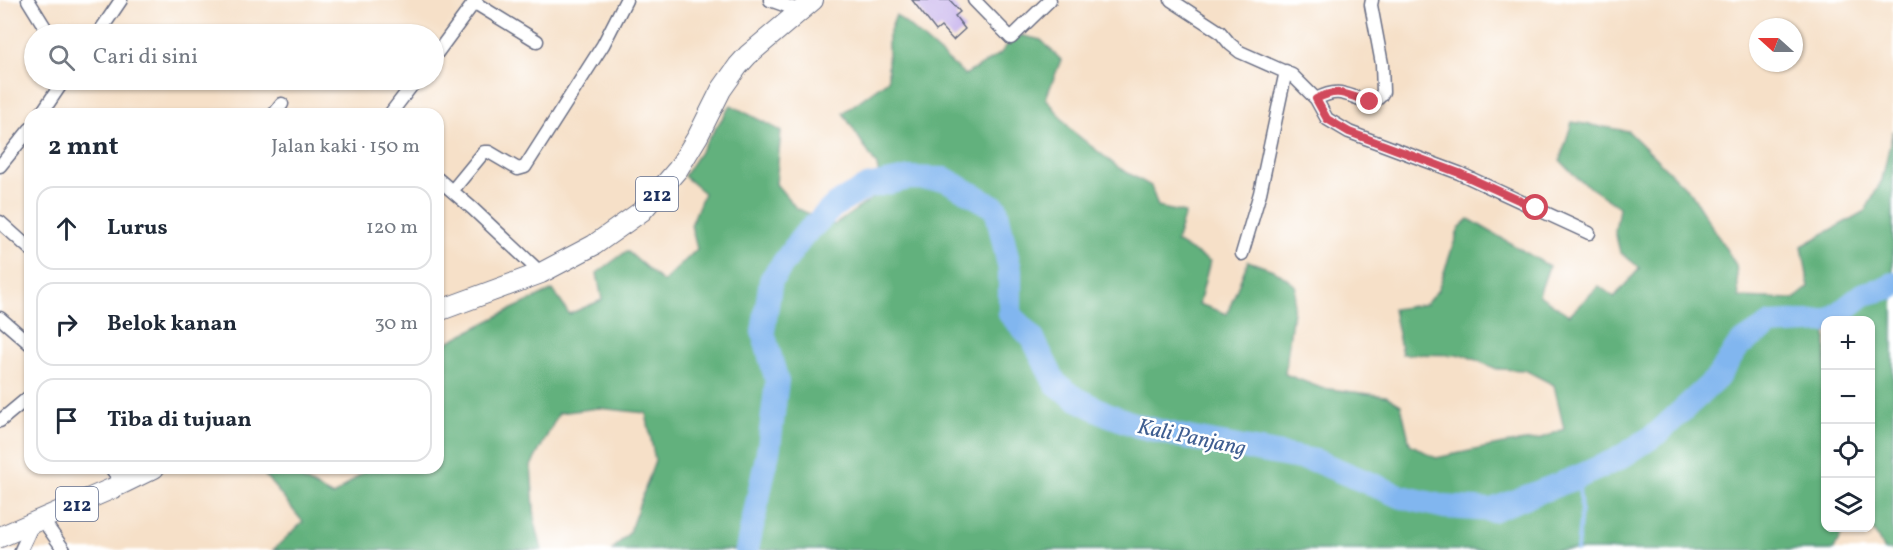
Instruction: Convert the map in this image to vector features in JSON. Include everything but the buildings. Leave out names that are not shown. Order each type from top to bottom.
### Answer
[{"type":"main road","name":"212","points":[[444,309],[541,273],[594,245],[642,211],[678,169],[721,90],[738,66],[811,1]]},
{"type":"main road","name":"212","points":[[0,537],[38,520],[117,476]]},
{"type":"street","points":[[28,0],[43,24]]},
{"type":"street","points":[[105,24],[121,0]]},
{"type":"street","points":[[452,191],[484,152],[489,152],[518,169],[525,168],[603,45],[626,0]]},
{"type":"street","points":[[770,0],[795,9],[811,1]]},
{"type":"street","points":[[980,2],[1011,38],[1050,0]]},
{"type":"street","points":[[1171,0],[1221,32],[1240,52],[1286,71],[1296,78],[1316,99],[1327,119],[1349,132],[1459,173],[1589,233]]},
{"type":"street","points":[[1316,99],[1338,92],[1370,102],[1382,95],[1382,64],[1372,0]]},
{"type":"street","points":[[444,44],[476,2],[537,40]]},
{"type":"street","points":[[1242,254],[1255,213],[1286,71]]},
{"type":"street","points":[[45,108],[57,90]]},
{"type":"street","points":[[395,108],[408,90]]},
{"type":"street","points":[[0,166],[24,136]]},
{"type":"street","points":[[444,184],[541,273]]},
{"type":"street","points":[[0,222],[24,244]]},
{"type":"street","points":[[0,318],[24,339]]},
{"type":"street","points":[[0,421],[24,401]]},
{"type":"street","points":[[21,550],[38,520],[64,550]]},
{"type":"green space","points":[[896,15],[965,75],[1000,54],[1016,34],[1041,40],[1061,60],[1046,98],[1071,130],[1119,168],[1151,186],[1158,207],[1185,213],[1176,242],[1210,261],[1199,304],[1227,314],[1248,261],[1276,271],[1296,286],[1285,374],[1321,388],[1386,396],[1401,405],[1410,444],[1436,458],[1540,439],[1564,429],[1554,385],[1525,370],[1497,369],[1464,355],[1402,354],[1393,309],[1426,304],[1438,290],[1459,228],[1469,219],[1549,266],[1539,295],[1569,315],[1599,286],[1614,297],[1640,268],[1620,252],[1615,232],[1619,207],[1578,179],[1560,160],[1572,122],[1628,131],[1691,193],[1736,265],[1739,297],[1794,299],[1809,287],[1802,246],[1865,211],[1882,180],[1893,130],[1893,550],[1884,550],[1874,532],[1875,316],[1821,316],[1821,532],[1854,532],[1841,535],[1834,550],[612,550],[629,533],[655,461],[646,413],[598,408],[559,413],[531,466],[535,522],[542,550],[273,550],[303,522],[264,474],[298,474],[303,480],[333,496],[360,474],[444,474],[444,344],[553,290],[569,314],[602,300],[597,273],[627,251],[663,282],[697,249],[691,225],[704,193],[684,176],[731,105],[781,131],[776,184],[796,208],[834,225],[883,191],[877,166],[843,113],[888,80],[888,36]]},
{"type":"waterway","name":"Kali Panjang","points":[[747,550],[769,447],[777,381],[763,332],[771,280],[803,236],[835,205],[867,187],[910,178],[945,179],[996,208],[1010,270],[1010,314],[1033,339],[1055,383],[1075,398],[1138,426],[1189,438],[1316,461],[1402,497],[1445,507],[1492,510],[1618,459],[1658,433],[1717,378],[1739,345],[1771,324],[1821,321]]},
{"type":"waterway","name":"Kali Panjang","points":[[1836,316],[1864,294],[1892,287],[1893,284]]},
{"type":"waterway","points":[[1577,550],[1581,510],[1578,477]]},
{"type":"route","points":[[1370,102],[1338,92],[1316,99],[1327,119],[1349,132],[1459,173],[1536,208]]}]
